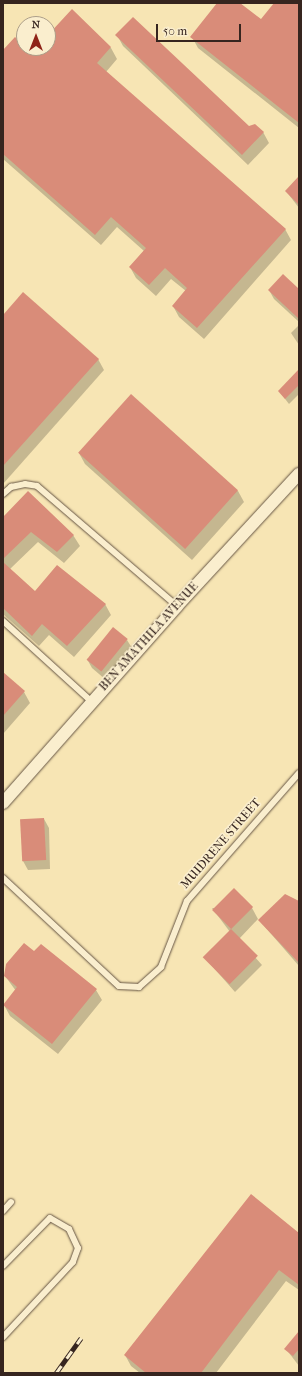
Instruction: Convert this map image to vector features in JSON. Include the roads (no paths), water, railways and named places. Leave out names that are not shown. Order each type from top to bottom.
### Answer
[{"type":"street","name":"BEN AMATHILA AVENUE","points":[[3,803],[177,606],[299,474]]},
{"type":"lane","points":[[3,494],[12,487],[25,484],[37,486],[177,606]]},
{"type":"lane","points":[[3,622],[92,702]]},
{"type":"lane","name":"MUIDRENE STREET","points":[[3,878],[119,986],[139,987],[161,967],[187,901],[299,773]]},
{"type":"lane","points":[[3,1211],[11,1202]]},
{"type":"lane","points":[[3,1266],[50,1218],[68,1229],[78,1248],[73,1262],[3,1337]]},
{"type":"railway","points":[[56,1373],[81,1338]]}]
